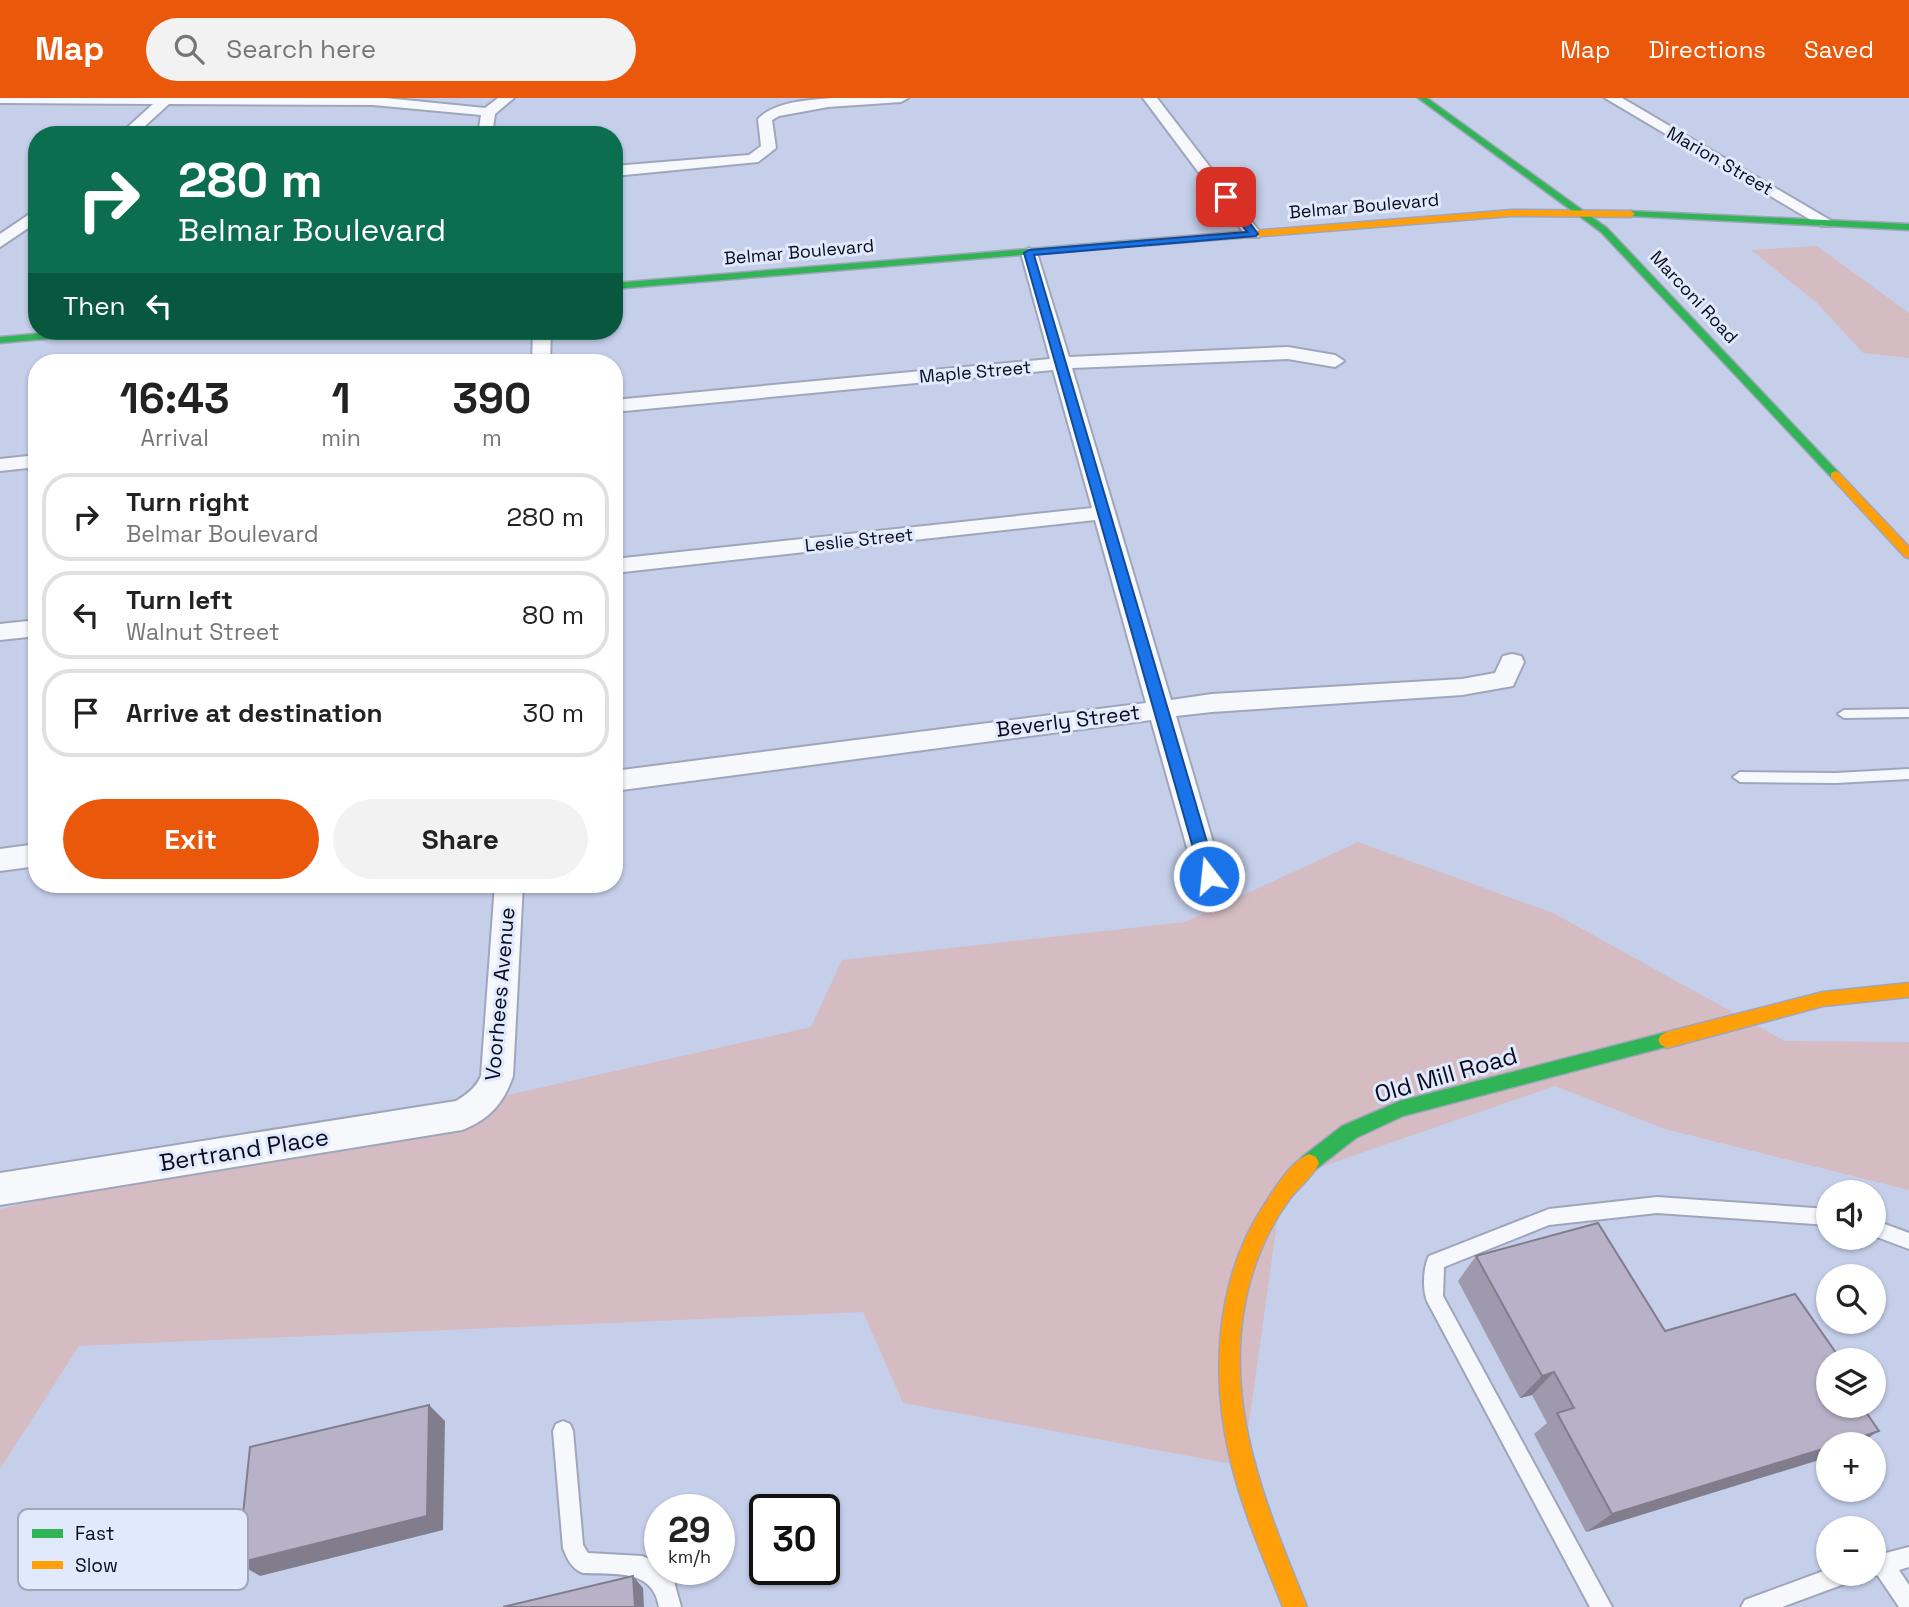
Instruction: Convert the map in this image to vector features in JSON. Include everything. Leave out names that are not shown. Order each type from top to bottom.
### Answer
[{"type":"street","points":[[0,99],[373,101],[488,112],[507,98]]},
{"type":"street","points":[[623,170],[753,159],[769,148],[765,120],[774,112],[796,106],[901,98]]},
{"type":"street","points":[[1150,98],[1253,234]]},
{"type":"street","name":"Marconi Road","points":[[1422,98],[1583,213],[1623,248],[1909,554]]},
{"type":"street","name":"Marion Street","points":[[1612,98],[1828,223]]},
{"type":"street","points":[[136,126],[167,99]]},
{"type":"street","points":[[486,126],[488,112]]},
{"type":"street","name":"Belmar Boulevard","points":[[623,285],[1501,214],[1583,213],[1909,227]]},
{"type":"street","points":[[0,242],[28,221]]},
{"type":"street","points":[[1029,253],[1209,876]]},
{"type":"street","points":[[0,340],[28,337]]},
{"type":"street","name":"Maple Street","points":[[623,405],[1062,364],[1288,353],[1335,361]]},
{"type":"street","points":[[0,465],[28,462]]},
{"type":"street","name":"Leslie Street","points":[[623,565],[1103,513]]},
{"type":"street","points":[[0,632],[28,629]]},
{"type":"street","name":"Beverly Street","points":[[623,780],[1212,703],[1462,687],[1504,680],[1512,662]]},
{"type":"street","points":[[0,860],[28,856]]},
{"type":"street","name":"Voorhees Avenue","points":[[484,1101],[493,1091],[497,1076],[508,893]]},
{"type":"street","name":"Old Mill Road","points":[[1295,1607],[1253,1499],[1237,1440],[1229,1391],[1228,1348],[1237,1286],[1248,1253],[1277,1198],[1294,1176],[1322,1150],[1359,1126],[1400,1109],[1823,999],[1909,990]]},
{"type":"street","name":"Bertrand Place","points":[[0,1189],[445,1119],[462,1115],[484,1101]]},
{"type":"lane","points":[[1844,714],[1909,713]]},
{"type":"lane","points":[[1740,777],[1836,778],[1909,774]]},
{"type":"lane","points":[[1601,1607],[1434,1297],[1434,1262],[1549,1217],[1657,1205],[1816,1216]]},
{"type":"lane","points":[[1886,1232],[1909,1241]]},
{"type":"lane","points":[[563,1431],[573,1548],[583,1563],[642,1566],[667,1588],[670,1607]]},
{"type":"lane","points":[[1886,1563],[1909,1557]]},
{"type":"lane","points":[[1886,1575],[1909,1604]]},
{"type":"lane","points":[[1752,1607],[1816,1584]]},
{"type":"shaded area","points":[[1817,246],[1909,313],[1909,358],[1863,353],[1817,303],[1751,250]]},
{"type":"shaded area","points":[[1358,842],[1553,913],[1785,1041],[1909,1042],[1909,1190],[1886,1184],[1886,1180],[1869,1180],[1665,1129],[1555,1086],[1283,1180],[1243,1466],[903,1403],[863,1312],[79,1346],[0,1469],[0,1209],[811,1027],[842,960],[1185,922]]},
{"type":"building","points":[[1598,1223],[1665,1331],[1795,1294],[1816,1324],[1816,1334],[1823,1334],[1833,1348],[1816,1348],[1816,1418],[1870,1418],[1879,1431],[1816,1432],[1816,1451],[1612,1514],[1557,1413],[1574,1408],[1554,1372],[1542,1376],[1476,1256]]},
{"type":"building","points":[[429,1405],[427,1516],[248,1561],[248,1509],[244,1509],[250,1447]]},
{"type":"building","points":[[633,1576],[635,1607],[503,1607]]},
{"type":"traffic: fast","points":[[1422,98],[1604,230],[1835,475]]},
{"type":"traffic: fast","points":[[1631,214],[1909,227]]},
{"type":"traffic: fast","points":[[623,285],[1150,242]]},
{"type":"traffic: fast","points":[[0,340],[28,337]]},
{"type":"traffic: fast","points":[[1309,1163],[1349,1132],[1400,1109],[1667,1040]]},
{"type":"traffic: slow","points":[[1150,242],[1512,213],[1631,214]]},
{"type":"traffic: slow","points":[[1835,475],[1909,554]]},
{"type":"traffic: slow","points":[[1667,1040],[1823,999],[1909,990]]},
{"type":"traffic: slow","points":[[1295,1607],[1262,1525],[1242,1462],[1231,1403],[1229,1366],[1231,1328],[1248,1256],[1264,1223],[1284,1192],[1309,1163]]},
{"type":"route","points":[[1209,876],[1084,451],[1029,253],[1253,234],[1226,197]]}]
